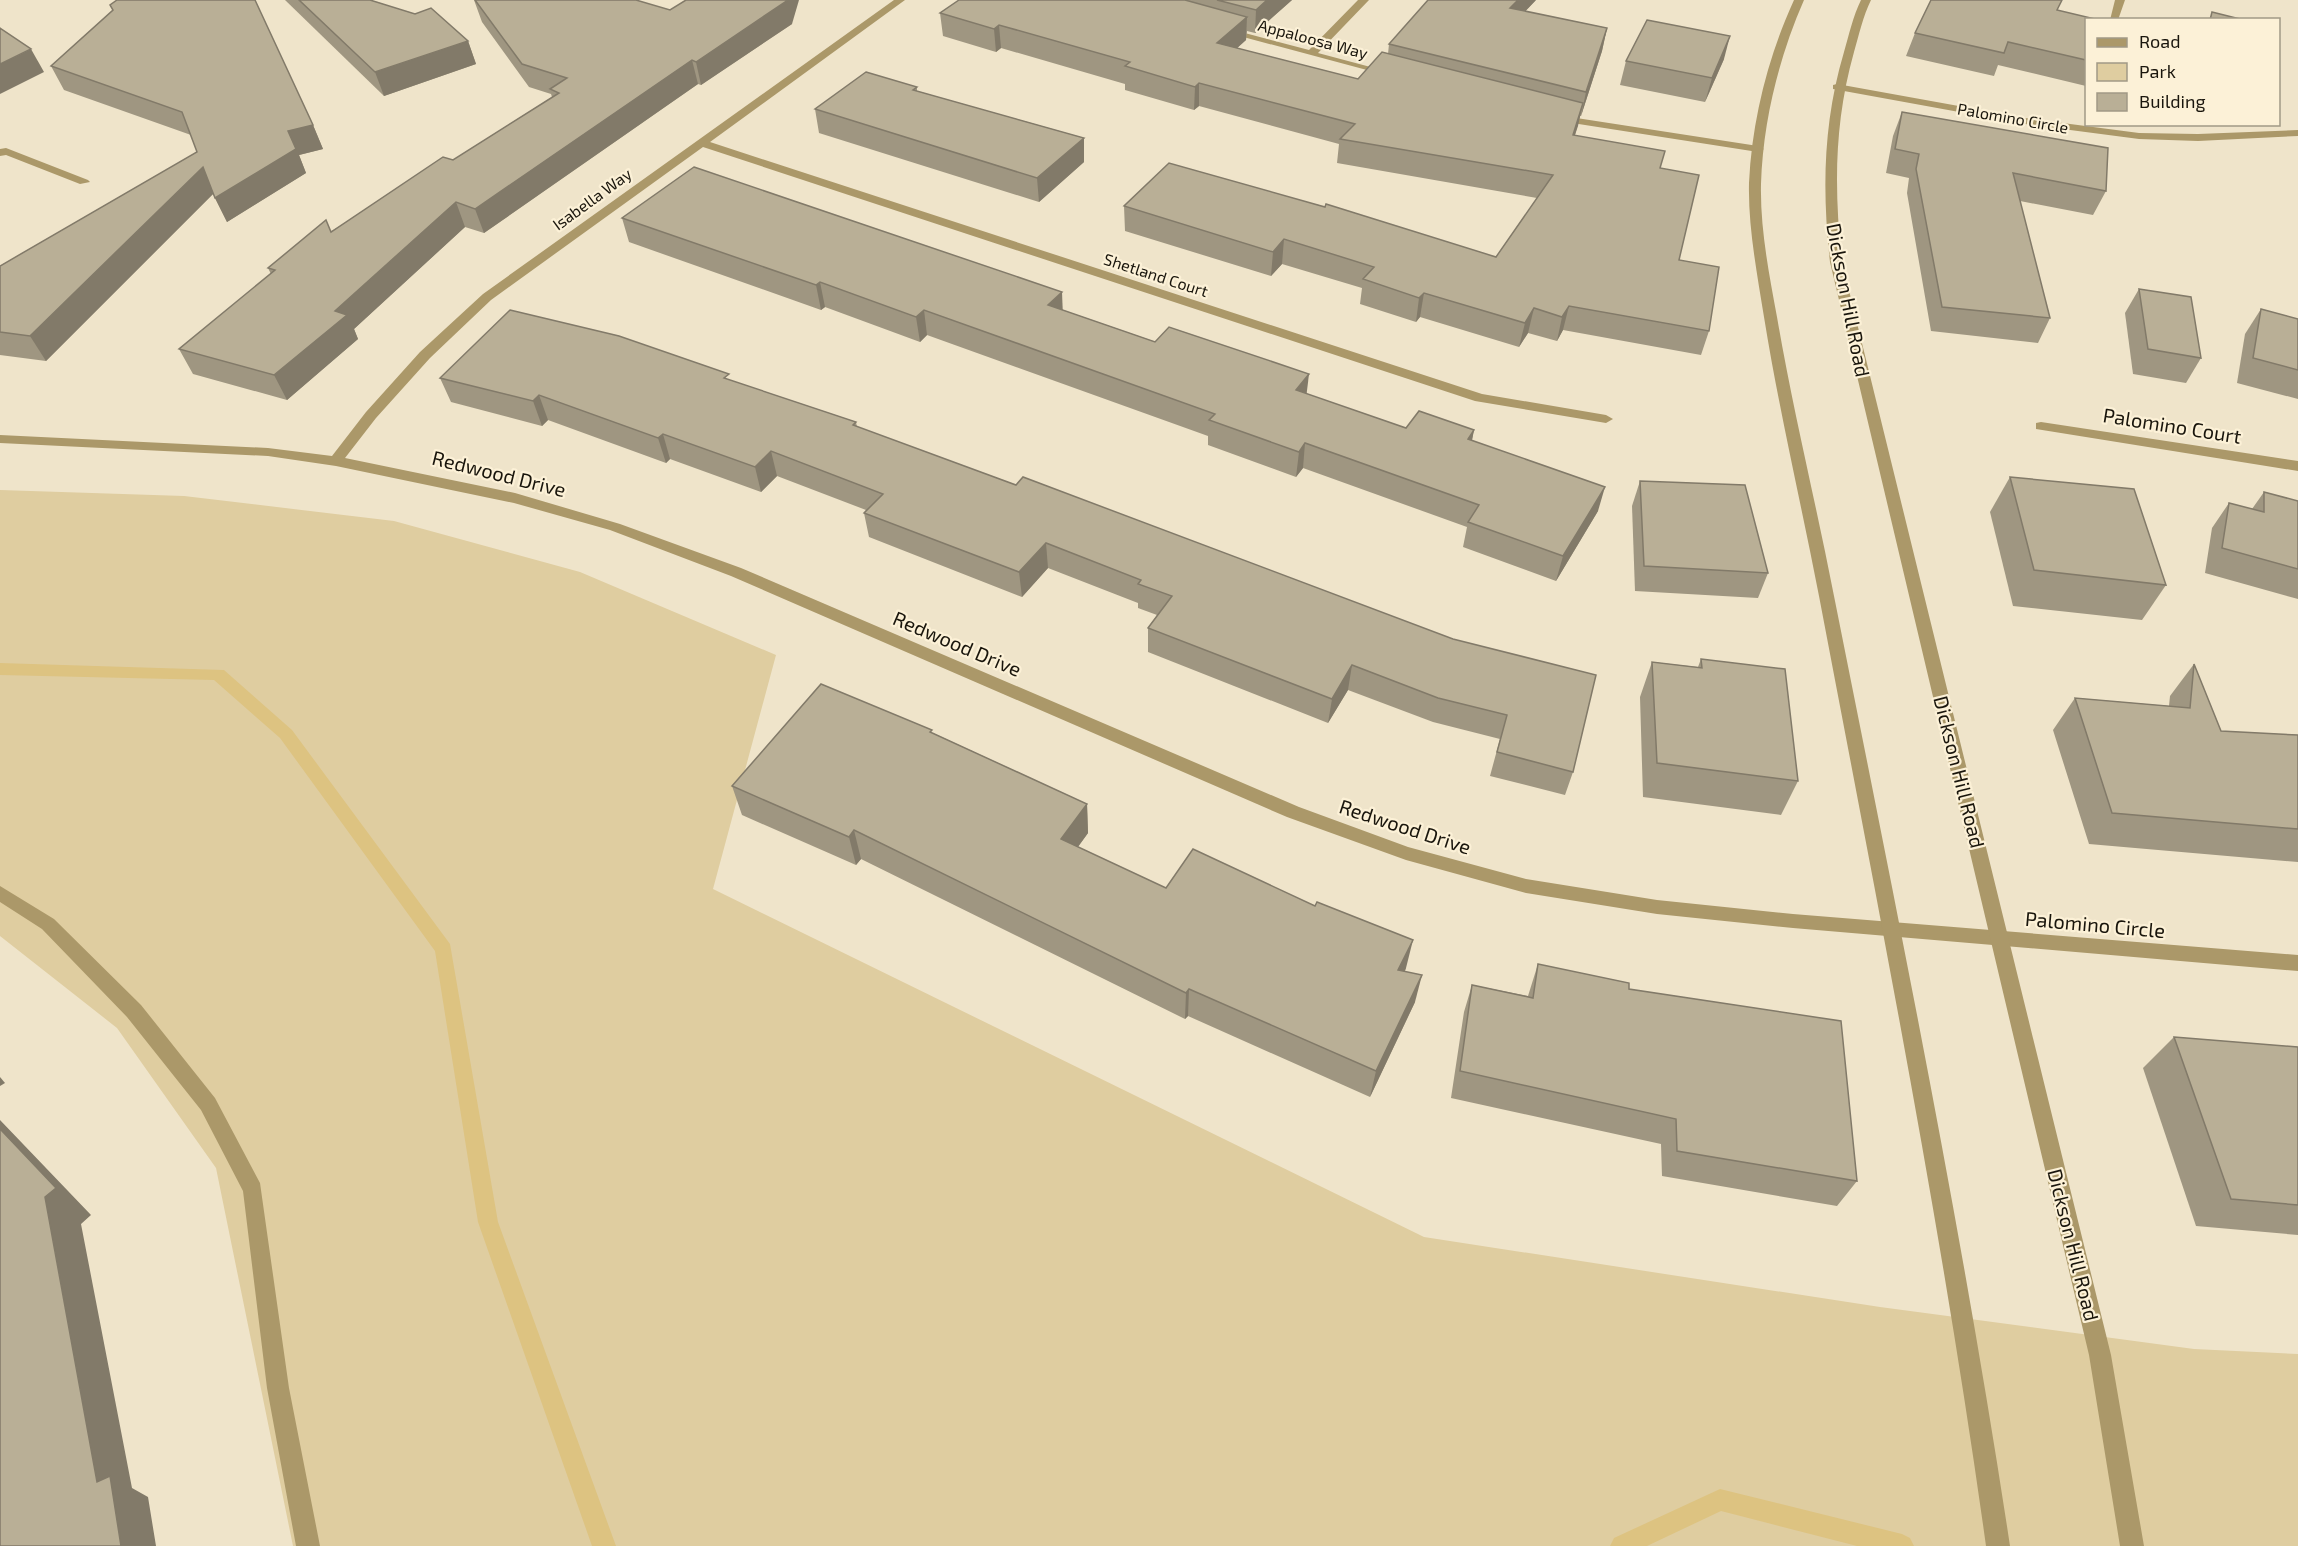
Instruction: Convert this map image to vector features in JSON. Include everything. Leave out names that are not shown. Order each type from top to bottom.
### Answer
[{"type":"street","name":"Isabella Way","points":[[336,461],[371,415],[425,355],[487,297],[900,0]]},
{"type":"street","points":[[1311,54],[1364,0]]},
{"type":"street","points":[[1799,0],[1785,31],[1772,75],[1758,149],[1755,185],[1760,254],[1777,356],[1826,593],[1972,1366],[1998,1546]]},
{"type":"street","name":"Dickson Hill Road","points":[[1866,0],[1837,87],[1828,160],[1828,197],[1836,262],[2100,1355],[2132,1546]]},
{"type":"street","points":[[2114,18],[2120,0]]},
{"type":"street","name":"Appaloosa Way","points":[[1210,27],[1402,79]]},
{"type":"street","name":"Palomino Circle","points":[[1837,87],[2083,130],[2141,136],[2211,137],[2298,133]]},
{"type":"street","points":[[1547,116],[1758,149]]},
{"type":"street","name":"Shetland Court","points":[[700,142],[1480,398],[1606,418]]},
{"type":"street","points":[[0,153],[6,151],[84,182]]},
{"type":"street","name":"Palomino Court","points":[[2041,426],[2208,450],[2298,466]]},
{"type":"street","name":"Redwood Drive","points":[[0,439],[268,452],[336,461],[515,498],[615,526],[694,555],[1293,812],[1406,853],[1526,886],[1646,905],[1889,930]]},
{"type":"street","points":[[0,893],[48,924],[134,1011],[208,1104],[253,1190],[278,1388],[308,1546]]},
{"type":"street","name":"Palomino Circle","points":[[1889,930],[2298,963]]},
{"type":"green space","points":[[0,490],[184,496],[394,521],[580,572],[776,655],[713,889],[1424,1237],[1880,1307],[2194,1349],[2298,1354],[2298,1546],[293,1546],[216,1168],[117,1028],[0,936]]},
{"type":"building","points":[[117,0],[255,0],[313,125],[288,131],[296,149],[215,198],[203,167],[30,336],[0,332],[0,266],[197,152],[182,112],[51,66],[113,10],[110,5]]},
{"type":"building","points":[[299,0],[370,0],[415,14],[431,8],[468,41],[375,72]]},
{"type":"building","points":[[475,0],[636,0],[670,10],[686,0],[788,0],[696,62],[692,60],[475,209],[456,202],[335,311],[347,315],[274,375],[179,349],[275,270],[268,268],[326,220],[331,232],[443,157],[453,160],[559,93],[550,89],[567,78],[522,64]]},
{"type":"building","points":[[959,0],[1185,0],[1247,17],[1217,43],[1358,79],[1382,52],[1583,103],[1573,135],[1665,151],[1660,168],[1699,175],[1679,260],[1719,267],[1709,331],[1569,306],[1562,317],[1534,308],[1525,323],[1424,293],[1419,298],[1363,279],[1374,267],[1284,239],[1273,252],[1124,206],[1169,163],[1325,207],[1326,204],[1496,257],[1553,175],[1340,139],[1355,124],[1199,83],[1195,87],[1125,66],[1130,62],[999,25],[994,29],[940,13]]},
{"type":"building","points":[[1217,0],[1267,0],[1256,10]]},
{"type":"building","points":[[1428,0],[1518,0],[1510,8],[1607,28],[1586,92],[1389,44]]},
{"type":"building","points":[[1931,0],[2062,0],[2057,10],[2091,18],[2085,18],[2085,60],[2008,42],[2004,53],[1915,33]]},
{"type":"building","points":[[2212,12],[2236,18],[2210,18]]},
{"type":"building","points":[[1647,20],[1730,36],[1712,78],[1626,61]]},
{"type":"building","points":[[0,28],[31,49],[0,64]]},
{"type":"building","points":[[866,72],[917,87],[913,90],[1084,138],[1037,178],[815,109]]},
{"type":"building","points":[[1902,112],[2108,148],[2106,191],[2013,173],[2050,318],[1942,307],[1916,169],[1919,154],[1895,149]]},
{"type":"building","points":[[694,167],[1062,292],[1048,305],[1155,342],[1169,327],[1309,374],[1296,390],[1406,428],[1419,411],[1474,430],[1468,439],[1605,487],[1563,556],[1468,522],[1479,505],[1305,443],[1299,452],[1209,420],[1215,414],[924,310],[916,317],[820,282],[816,285],[622,218]]},
{"type":"building","points":[[2139,289],[2191,297],[2201,358],[2148,349]]},
{"type":"building","points":[[2261,309],[2298,319],[2298,370],[2253,358]]},
{"type":"building","points":[[510,310],[619,336],[729,374],[724,378],[856,422],[853,425],[1016,485],[1023,477],[1453,639],[1596,675],[1573,772],[1497,752],[1507,715],[1438,698],[1352,665],[1332,699],[1148,628],[1172,596],[1138,584],[1141,580],[1046,543],[1019,572],[864,513],[883,494],[771,451],[755,467],[663,434],[658,438],[539,395],[533,401],[440,378]]},
{"type":"building","points":[[2010,477],[2134,489],[2166,585],[2034,570]]},
{"type":"building","points":[[1640,481],[1745,485],[1768,573],[1644,566]]},
{"type":"building","points":[[2264,492],[2298,501],[2298,569],[2222,548],[2229,503],[2264,512]]},
{"type":"building","points":[[1701,659],[1785,669],[1798,781],[1657,763],[1652,662],[1702,668]]},
{"type":"building","points":[[2194,664],[2221,731],[2298,735],[2298,829],[2112,813],[2075,698],[2190,708]]},
{"type":"building","points":[[821,684],[932,730],[930,732],[1087,804],[1061,839],[1166,888],[1193,849],[1315,906],[1317,902],[1413,940],[1398,970],[1422,975],[1376,1071],[1189,989],[1186,993],[854,830],[849,837],[732,786]]},
{"type":"building","points":[[1538,964],[1629,983],[1629,989],[1841,1021],[1857,1181],[1677,1151],[1676,1119],[1460,1071],[1472,985],[1533,998]]},
{"type":"building","points":[[2174,1037],[2298,1047],[2298,1205],[2231,1199]]},
{"type":"building","points":[[0,1129],[56,1188],[45,1197],[97,1482],[110,1476],[121,1546],[0,1546]]},
{"type":"waterway","points":[[0,669],[218,674],[286,734],[444,949],[488,1222],[604,1546]]},
{"type":"waterway","points":[[1622,1546],[1720,1500],[1902,1546]]}]
